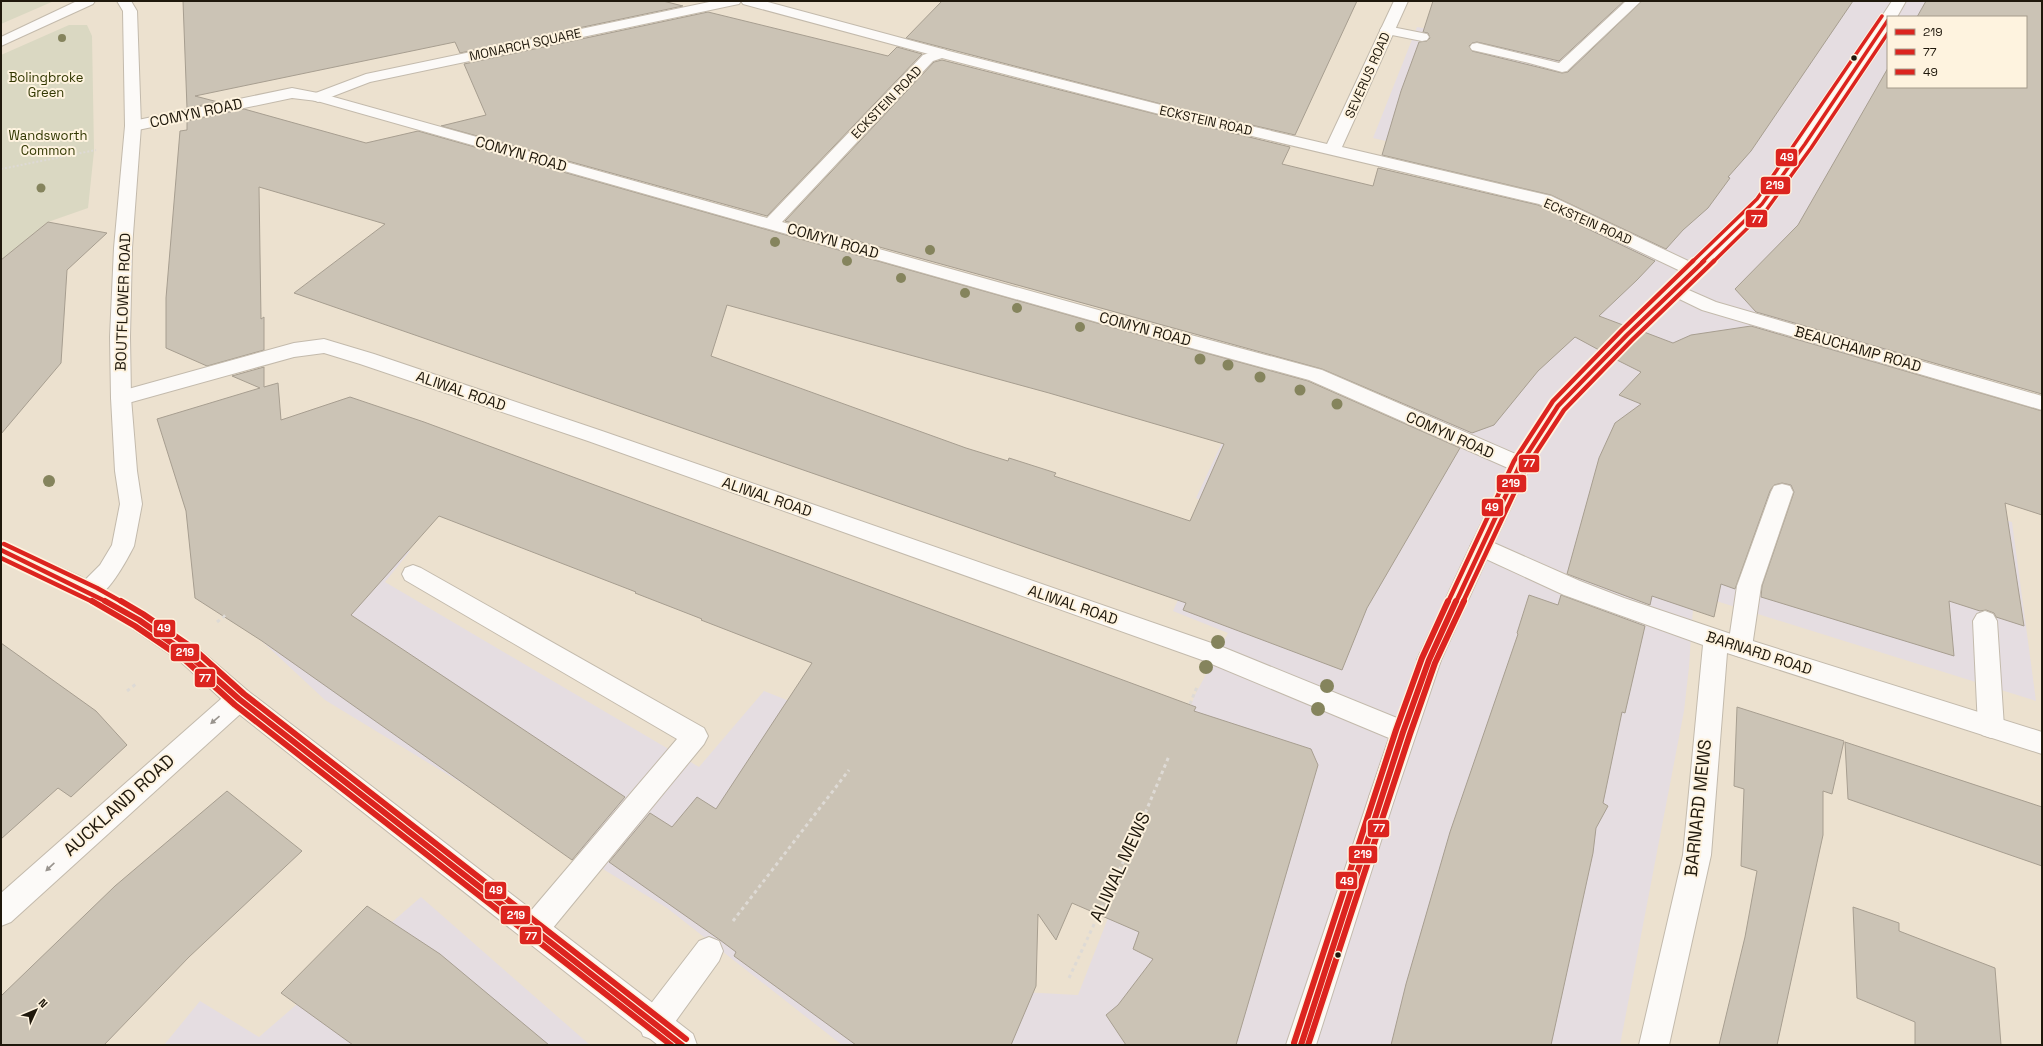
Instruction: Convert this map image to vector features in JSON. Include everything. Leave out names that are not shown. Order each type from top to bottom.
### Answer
[{"type":"main road","points":[[1,42],[88,1]]},
{"type":"main road","name":"BOUTFLOWER ROAD","points":[[89,591],[108,571],[123,546],[131,504],[126,471],[121,398],[120,337],[123,248],[133,126],[130,11],[124,1]]},
{"type":"main road","name":"MONARCH SQUARE","points":[[318,97],[366,78],[734,1]]},
{"type":"main road","points":[[748,1],[941,53]]},
{"type":"main road","name":"SEVERUS ROAD","points":[[1333,149],[1401,1]]},
{"type":"main road","points":[[1477,47],[1532,59],[1562,68],[1634,1]]},
{"type":"main road","points":[[1890,16],[1898,1]]},
{"type":"main road","points":[[1301,1045],[1403,732],[1429,660],[1520,465],[1558,406],[1627,335],[1695,271],[1762,204],[1805,144],[1887,21]]},
{"type":"main road","points":[[1387,30],[1422,37]]},
{"type":"main road","name":"ECKSTEIN ROAD","points":[[772,223],[928,58],[941,53],[1167,111],[1545,200],[1695,271]]},
{"type":"main road","name":"COMYN ROAD","points":[[133,126],[292,93],[318,97],[772,223],[1118,322],[1315,375],[1520,465]]},
{"type":"main road","name":"BEAUCHAMP ROAD","points":[[1675,290],[1714,308],[2042,403]]},
{"type":"main road","name":"ALIWAL ROAD","points":[[121,398],[294,350],[324,346],[374,361],[602,438],[1210,653],[1403,732]]},
{"type":"main road","name":"BARNARD MEWS","points":[[1654,1045],[1697,855],[1710,687],[1728,643],[1782,492]]},
{"type":"main road","name":"BARNARD ROAD","points":[[1481,547],[1572,588],[1728,643],[2042,743]]},
{"type":"main road","points":[[1,550],[89,591],[132,616],[182,649],[239,699],[654,1025],[682,1045]]},
{"type":"main road","points":[[413,574],[695,736],[533,930]]},
{"type":"main road","points":[[1985,621],[1992,728]]},
{"type":"main road","name":"AUCKLAND ROAD","points":[[1,912],[103,819],[239,699]]},
{"type":"main road","points":[[654,1025],[709,951]]},
{"type":"path","points":[[1,169],[98,150]]},
{"type":"path","points":[[217,622],[227,614]]},
{"type":"path","points":[[127,691],[136,684]]},
{"type":"path","points":[[1190,704],[1198,685]]},
{"type":"path","name":"ALIWAL MEWS","points":[[1069,978],[1139,828],[1169,756]]},
{"type":"path","points":[[709,951],[849,770]]},
{"type":"shaded area","points":[[1534,1],[2021,1],[2042,5],[2042,214],[1908,339],[1901,384],[1993,517],[2012,522],[2036,701],[1694,594],[1689,667],[1684,711],[1620,1045],[842,1045],[667,908],[325,700],[205,588],[306,494],[410,551],[385,582],[699,767],[764,691],[989,780],[949,988],[1078,995],[1195,695],[1228,633],[1173,611],[1219,510],[1196,498],[1248,387],[1381,433],[1404,391],[1553,228],[1590,198],[1543,177],[1373,138],[1417,27],[1521,46]]},
{"type":"shaded area","points":[[421,897],[590,1045],[164,1045],[200,1001],[259,1037]]},
{"type":"green space","points":[[1,1],[54,1],[1,24]]},
{"type":"green space","name":"Bolingbroke Green","points":[[69,25],[87,25],[92,36],[94,151],[88,208],[48,222],[1,261],[1,55]]},
{"type":"building","points":[[183,1],[663,1],[683,6],[460,53],[455,42],[195,96],[218,102],[187,108]]},
{"type":"building","points":[[942,1],[1357,1],[1295,135],[1169,106],[906,38]]},
{"type":"building","points":[[1433,1],[1624,1],[1559,61],[1477,42],[1472,43],[1469,46],[1472,51],[1562,73],[1568,72],[1642,1],[1853,1],[1751,151],[1728,177],[1730,178],[1708,208],[1683,230],[1666,249],[1551,195],[1382,155],[1401,91],[1419,42],[1427,41],[1430,38],[1428,33],[1423,32]]},
{"type":"building","points":[[1926,1],[2042,1],[2042,394],[1756,312],[1735,289],[1798,225],[1887,70],[1887,88],[2027,88],[2027,16],[1918,16]]},
{"type":"building","points":[[708,12],[888,56],[897,47],[922,54],[767,216],[441,126],[486,115],[464,64]]},
{"type":"building","points":[[942,60],[1290,147],[1282,164],[1373,186],[1378,168],[1538,205],[1655,261],[1599,316],[1623,325],[1599,350],[1575,337],[1538,371],[1494,425],[1472,433],[1322,369],[785,221],[934,62]]},
{"type":"building","points":[[244,109],[366,143],[418,131],[1111,327],[1308,381],[1460,448],[1367,608],[1342,670],[1183,610],[1186,603],[294,293],[385,224],[259,187],[261,319],[264,317],[264,350],[207,366],[166,348],[166,298],[180,131],[187,130],[187,121]],"holes":[[[727,305],[1049,393],[1224,444],[1190,521],[1054,476],[1056,473],[1009,458],[1008,461],[966,448],[711,356]]]},
{"type":"building","points":[[48,222],[107,233],[67,270],[61,363],[1,434],[1,260]]},
{"type":"building","points":[[1751,326],[2042,411],[2042,515],[2005,503],[2024,626],[1996,617],[1994,613],[1986,610],[1980,611],[1949,601],[1954,656],[1761,597],[1762,586],[1794,492],[1791,485],[1782,483],[1774,485],[1770,491],[1735,589],[1721,584],[1714,617],[1652,596],[1650,605],[1567,574],[1599,458],[1615,423],[1641,404],[1619,395],[1641,372],[1617,360],[1644,332],[1673,343],[1691,335]]},
{"type":"building","points":[[264,367],[264,387],[278,383],[281,420],[350,397],[424,422],[1196,707],[1194,711],[1311,749],[1318,765],[1236,1045],[1126,1045],[1106,1015],[1118,1005],[1153,959],[1133,949],[1139,932],[1072,903],[1056,940],[1038,914],[1036,986],[1011,1045],[856,1045],[734,956],[736,952],[720,940],[609,862],[650,813],[672,827],[697,797],[716,809],[812,663],[701,620],[702,619],[635,593],[636,592],[439,516],[351,615],[625,797],[572,860],[262,641],[195,598],[186,511],[157,419],[260,388],[232,376]]},
{"type":"building","points":[[1529,595],[1558,605],[1561,595],[1645,626],[1625,713],[1622,712],[1603,803],[1608,806],[1596,828],[1593,853],[1551,1045],[1391,1045],[1406,984],[1450,832],[1518,634],[1517,633]]},
{"type":"building","points":[[1,643],[96,711],[127,745],[71,797],[58,788],[1,839]]},
{"type":"building","points":[[1737,707],[1844,741],[1832,794],[1823,791],[1823,835],[1777,1045],[1719,1045],[1745,937],[1757,871],[1741,866],[1744,789],[1734,786]]},
{"type":"building","points":[[1845,742],[2042,807],[2042,866],[1848,799]]},
{"type":"building","points":[[227,791],[302,851],[189,957],[104,1045],[1,1045],[1,996],[115,886]]},
{"type":"building","points":[[367,906],[440,954],[549,1045],[353,1045],[281,993]]},
{"type":"building","points":[[1853,907],[1899,923],[1899,931],[1995,968],[2001,1045],[1915,1045],[1915,1022],[1857,998]]},
{"type":"transit line","name":"49","points":[[1294,1043],[1396,730],[1422,658],[1514,461],[1553,401],[1622,330],[1757,199],[1799,140],[1882,16]]},
{"type":"transit line","name":"219","points":[[1301,1045],[1403,732],[1429,660],[1520,465],[1558,406],[1627,335],[1762,204],[1805,144],[1887,21]]},
{"type":"transit line","name":"77","points":[[1308,1045],[1410,734],[1435,663],[1526,468],[1564,410],[1632,340],[1767,209],[1811,148],[1887,34]]},
{"type":"transit line","name":"49","points":[[4,544],[97,588],[143,614],[194,649],[244,694],[686,1039]]},
{"type":"transit line","name":"219","points":[[1,550],[94,595],[139,620],[189,655],[239,699],[682,1045]]},
{"type":"transit line","name":"77","points":[[1,558],[91,601],[135,626],[185,660],[235,705],[671,1045]]},
{"type":"park label","name":"Wandsworth Common","points":[[48,142]]}]
